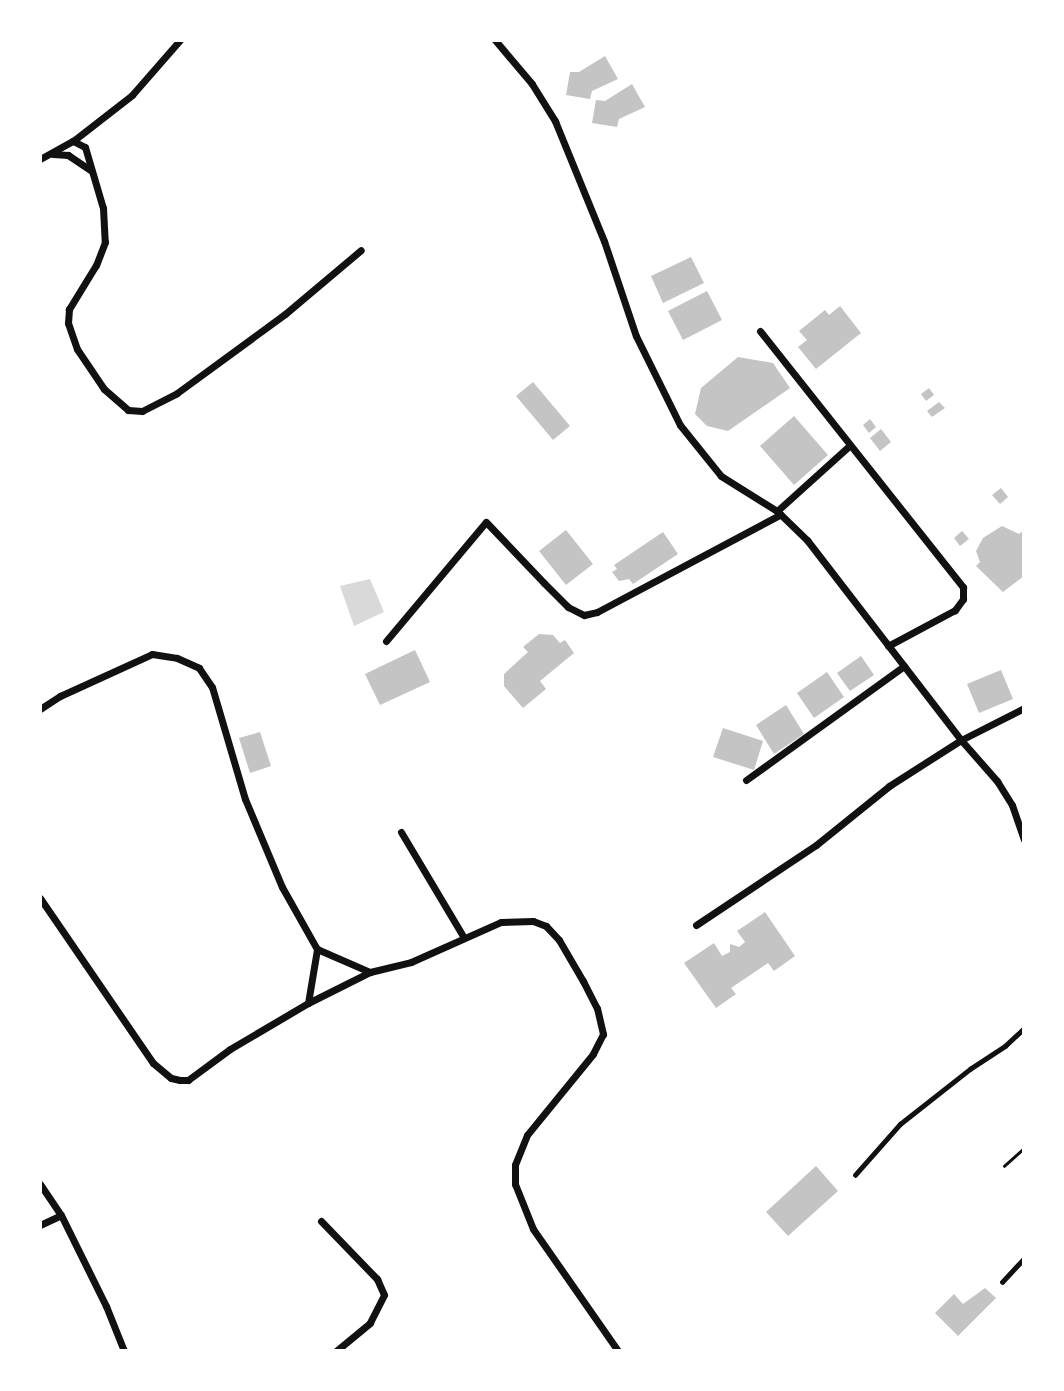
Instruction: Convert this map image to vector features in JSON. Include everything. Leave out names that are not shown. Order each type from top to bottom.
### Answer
[{"type":"street","points":[[40,159],[74,141],[132,95],[180,40]]},
{"type":"street","points":[[495,40],[532,84],[555,121],[604,241],[636,336],[680,425],[721,476],[779,513],[807,540],[961,740],[997,781],[1012,805],[1024,840]]},
{"type":"street","points":[[74,141],[85,147],[103,208],[106,242],[96,265],[69,309],[68,323],[77,349],[104,389],[128,410],[142,411],[177,393],[285,314],[361,250]]},
{"type":"street","points":[[51,153],[68,155],[90,170]]},
{"type":"street","points":[[760,331],[963,587],[965,595],[955,610],[888,646]]},
{"type":"street","points":[[386,641],[486,522],[568,607],[584,615],[597,612],[779,513],[850,445]]},
{"type":"street","points":[[40,709],[60,696],[152,654],[177,658],[199,668],[212,687],[245,799],[282,887],[317,949],[370,972]]},
{"type":"street","points":[[746,780],[904,666]]},
{"type":"street","points":[[696,925],[816,845],[889,786],[961,740],[1024,708]]},
{"type":"street","points":[[401,832],[463,936]]},
{"type":"street","points":[[40,898],[153,1063],[171,1078],[188,1080],[201,1068],[308,1003],[370,972],[411,962],[463,936],[501,922],[516,920],[546,926],[559,940],[597,1008],[603,1034],[599,1046],[527,1135],[515,1165],[516,1184],[533,1229],[618,1351]]},
{"type":"street","points":[[308,1003],[317,949]]},
{"type":"street","points":[[40,1184],[61,1215],[107,1306],[124,1351]]},
{"type":"street","points":[[40,1225],[61,1215]]},
{"type":"street","points":[[321,1221],[377,1279],[384,1295],[370,1323],[336,1351]]},
{"type":"lane","points":[[855,1175],[900,1124],[970,1069],[1005,1046],[1024,1028]]},
{"type":"lane","points":[[1002,1282],[1024,1258]]},
{"type":"path","points":[[1004,1166],[1024,1148]]},
{"type":"shaded area","points":[[370,579],[384,612],[354,626],[340,586]]},
{"type":"building","points":[[605,56],[618,79],[592,91],[590,99],[566,95],[570,72],[579,72]]},
{"type":"building","points":[[632,84],[645,107],[619,119],[617,127],[592,123],[596,100],[605,101]]},
{"type":"building","points":[[691,257],[704,283],[663,303],[651,276]]},
{"type":"building","points":[[707,291],[722,320],[683,340],[668,311]]},
{"type":"building","points":[[840,306],[861,333],[816,369],[798,347],[807,340],[799,331],[825,310],[829,315]]},
{"type":"building","points":[[738,357],[773,363],[790,388],[728,431],[707,426],[695,414],[701,388]]},
{"type":"building","points":[[533,382],[570,426],[553,440],[516,396]]},
{"type":"building","points":[[929,388],[934,395],[926,401],[921,394]]},
{"type":"building","points":[[939,402],[945,408],[932,417],[927,411]]},
{"type":"building","points":[[794,416],[828,455],[794,485],[760,446]]},
{"type":"building","points":[[870,419],[876,427],[869,433],[863,425]]},
{"type":"building","points":[[881,429],[891,442],[880,451],[870,438]]},
{"type":"building","points":[[1001,488],[1008,497],[1000,504],[992,495]]},
{"type":"building","points":[[1002,526],[1019,534],[1024,530],[1024,576],[1003,592],[976,566],[980,562],[976,551],[983,538]]},
{"type":"building","points":[[566,530],[593,564],[566,585],[539,551]]},
{"type":"building","points":[[962,531],[969,539],[960,546],[954,538]]},
{"type":"building","points":[[663,532],[678,554],[633,584],[629,579],[619,581],[612,572],[617,569],[614,565]]},
{"type":"building","points":[[539,634],[553,635],[560,643],[565,640],[574,653],[540,681],[546,689],[523,708],[504,686],[504,674],[528,652],[523,647]]},
{"type":"building","points":[[415,650],[430,682],[380,705],[365,674]]},
{"type":"building","points":[[861,656],[874,675],[850,691],[837,673]]},
{"type":"building","points":[[1001,670],[1013,699],[979,713],[967,684]]},
{"type":"building","points":[[827,672],[844,697],[814,718],[797,693]]},
{"type":"building","points":[[786,705],[804,734],[774,754],[756,725]]},
{"type":"building","points":[[723,728],[763,741],[754,770],[713,757]]},
{"type":"building","points":[[260,732],[271,766],[250,773],[239,738]]},
{"type":"building","points":[[765,912],[795,956],[774,971],[768,963],[731,988],[736,994],[716,1008],[684,963],[714,943],[722,956],[730,952],[730,944],[739,947],[745,942],[737,931]]},
{"type":"building","points":[[816,1166],[838,1191],[788,1236],[766,1212]]},
{"type":"building","points":[[985,1288],[996,1298],[958,1336],[935,1313],[954,1294],[963,1304]]}]
